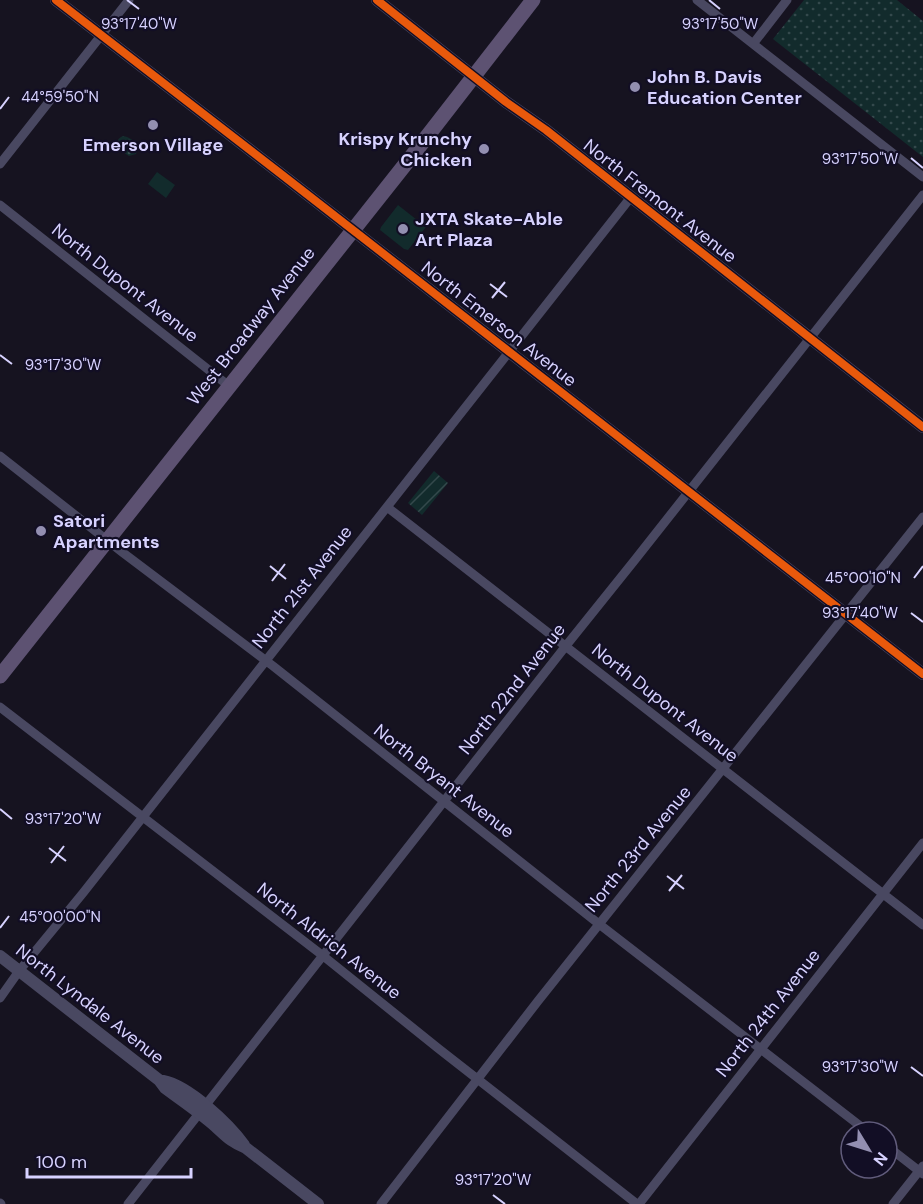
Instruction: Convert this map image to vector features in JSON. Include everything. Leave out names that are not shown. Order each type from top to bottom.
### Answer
[{"type":"main road","name":"West Broadway Avenue","points":[[0,676],[533,0]]},
{"type":"street","name":"North Emerson Avenue","points":[[56,0],[923,674]]},
{"type":"street","points":[[0,164],[129,0]]},
{"type":"street","name":"North Fremont Avenue","points":[[377,0],[923,427]]},
{"type":"street","points":[[697,0],[923,177]]},
{"type":"street","points":[[753,44],[787,0]]},
{"type":"street","name":"North 22nd Avenue","points":[[128,1204],[443,801],[923,195]]},
{"type":"street","name":"North 21st Avenue","points":[[0,998],[631,197]]},
{"type":"street","name":"North Dupont Avenue","points":[[0,205],[229,386]]},
{"type":"street","name":"North Bryant Avenue","points":[[0,456],[266,660],[599,924],[852,1120]]},
{"type":"street","name":"North Dupont Avenue","points":[[387,507],[923,925]]},
{"type":"street","name":"North 23rd Avenue","points":[[381,1204],[599,924],[923,517]]},
{"type":"street","name":"North Aldrich Avenue","points":[[0,707],[322,955],[638,1204]]},
{"type":"street","name":"North 24th Avenue","points":[[638,1204],[923,843]]},
{"type":"street","name":"North Lyndale Avenue","points":[[0,956],[159,1080],[179,1087],[202,1110],[227,1124],[246,1148],[318,1204]]},
{"type":"street","points":[[893,1204],[922,1170],[899,1154]]},
{"type":"green space","points":[[804,0],[897,0],[923,21],[923,157],[773,39]]},
{"type":"green space","points":[[123,136],[136,143],[138,148],[136,154],[129,156],[118,149],[119,138]]},
{"type":"green space","points":[[157,172],[175,185],[166,198],[148,184]]},
{"type":"green space","name":"JXTA Skate-Able Art Plaza","points":[[398,205],[426,227],[408,250],[380,230]]},
{"type":"green space","points":[[434,471],[448,483],[422,515],[408,503]]},
{"type":"cycle path","points":[[56,0],[923,674]]},
{"type":"cycle path","points":[[377,0],[923,427]]},
{"type":"place","name":"John B. Davis Education Center","points":[[635,87]]},
{"type":"place","name":"Emerson Village","points":[[153,125]]},
{"type":"place","name":"Krispy Krunchy Chicken","points":[[484,149]]},
{"type":"place","name":"JXTA Skate-Able Art Plaza","points":[[403,229]]},
{"type":"place","name":"Satori Apartments","points":[[41,531]]}]
